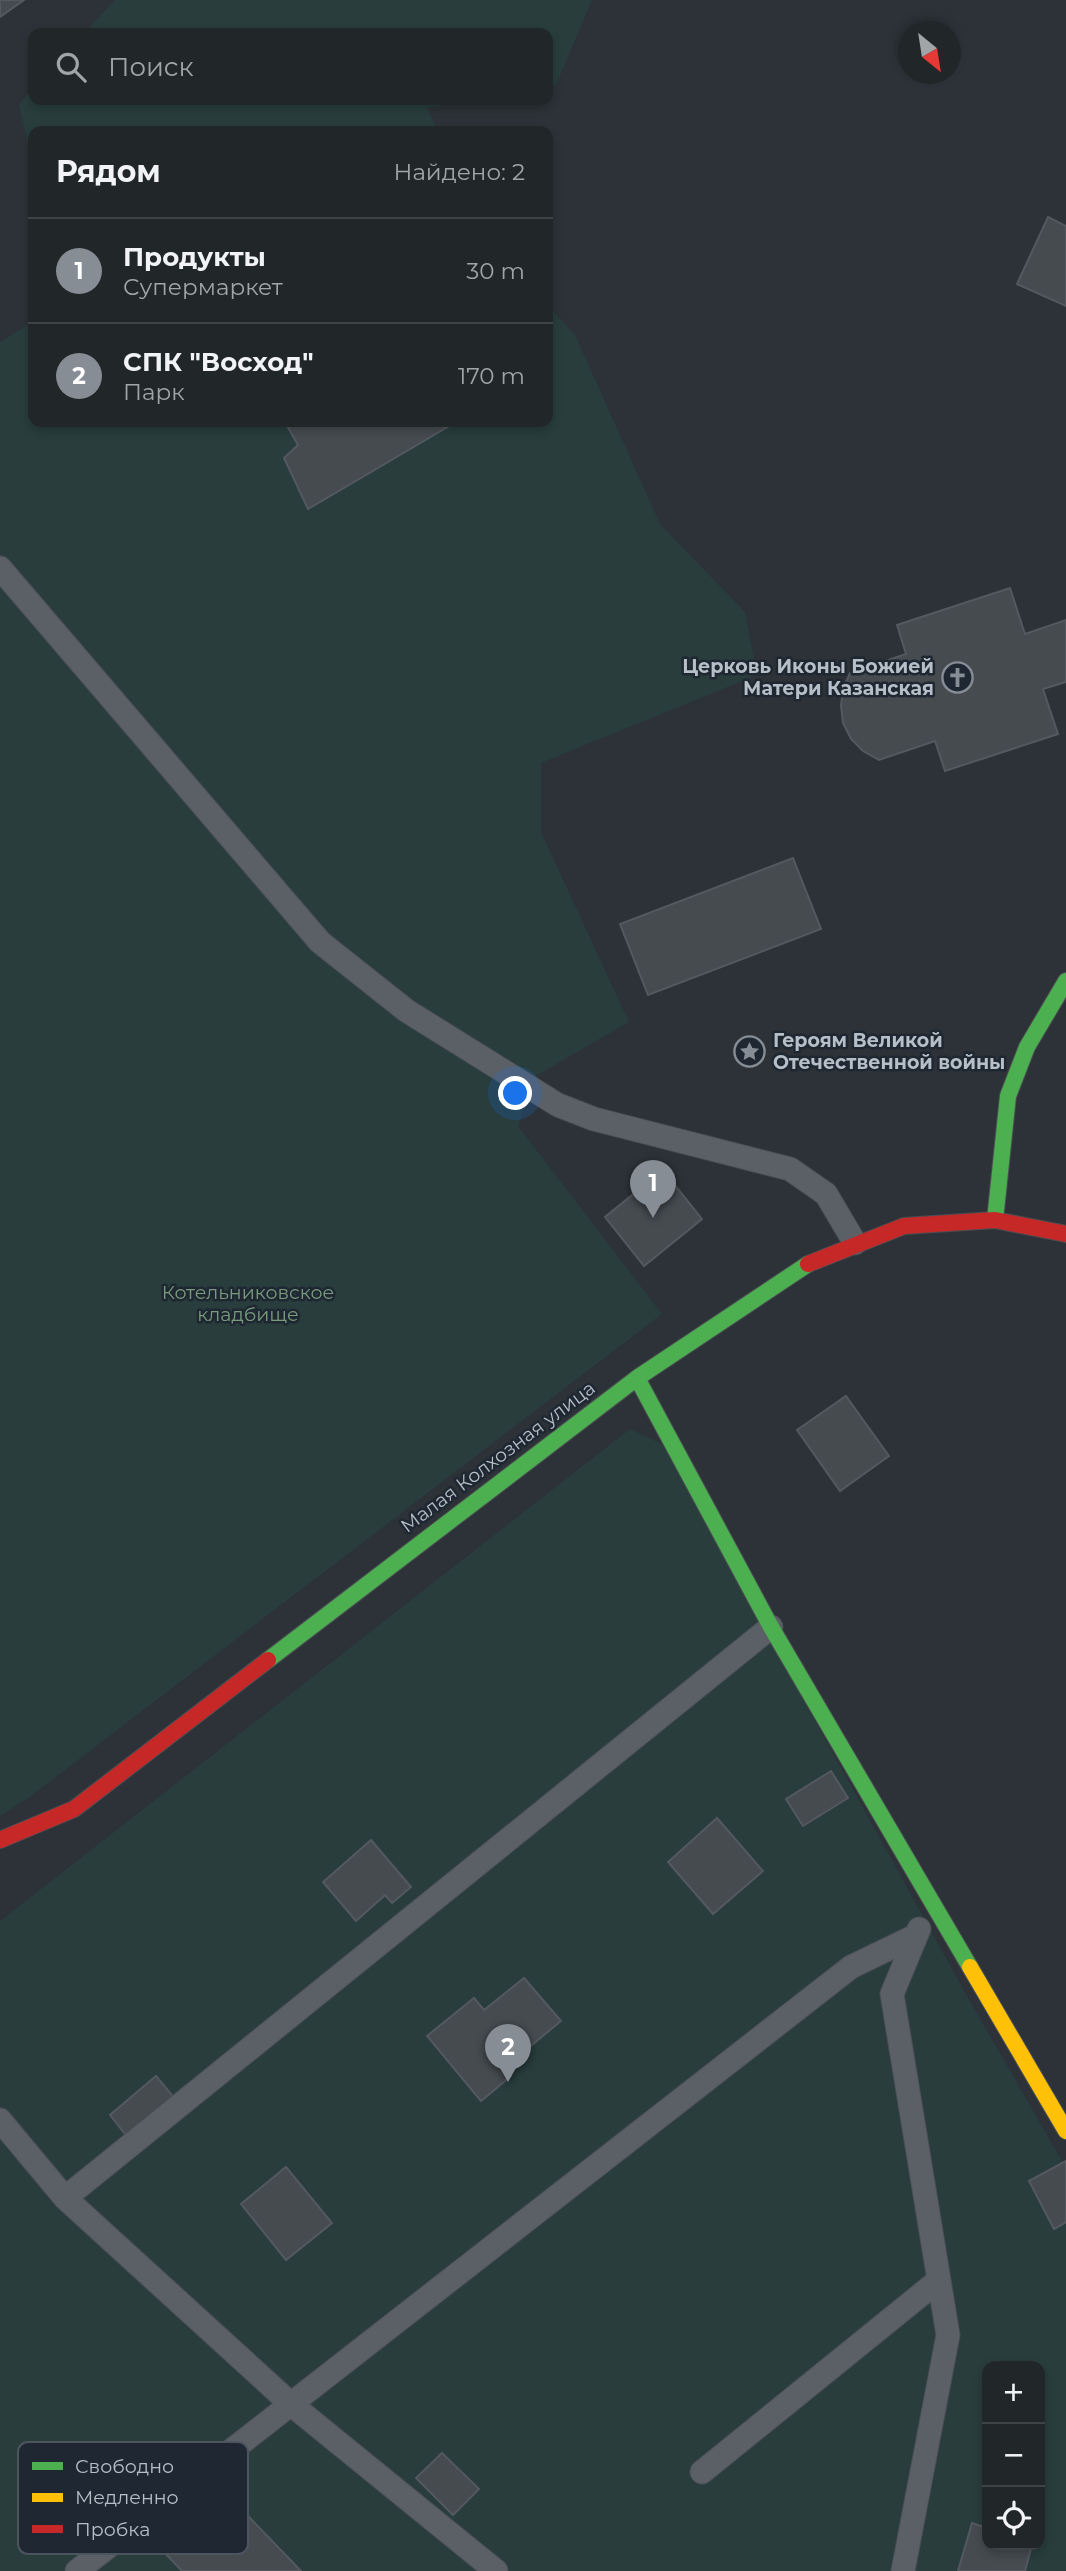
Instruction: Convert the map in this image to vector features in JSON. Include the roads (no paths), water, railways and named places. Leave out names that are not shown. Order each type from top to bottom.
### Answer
[{"type":"street","points":[[995,1220],[1008,1096],[1027,1047],[1066,981]]},
{"type":"street","name":"Малая Колхозная улица","points":[[0,1840],[74,1810],[637,1378],[803,1266],[855,1243],[904,1226],[995,1220],[1066,1234]]},
{"type":"street","points":[[637,1378],[771,1627],[1066,2131]]},
{"type":"lane","points":[[0,568],[320,942],[407,1011],[558,1105],[594,1119],[790,1169],[826,1194],[855,1243]]},
{"type":"lane","points":[[65,2198],[771,1627]]},
{"type":"lane","points":[[903,2571],[948,2335],[892,1994],[930,1900]]},
{"type":"lane","points":[[244,2442],[851,1967],[915,1936]]},
{"type":"lane","points":[[0,2120],[65,2198],[292,2405],[496,2571]]},
{"type":"lane","points":[[702,2472],[939,2280]]},
{"type":"lane","points":[[77,2571],[99,2554]]},
{"type":"place","name":"Церковь Иконы Божией Матери Казанская","points":[[957,677]]},
{"type":"place","name":"Героям Великой Отечественной войны","points":[[750,1051]]},
{"type":"place","name":"Продукты","points":[[653,1218]]},
{"type":"place","name":"СПК \"Восход\"","points":[[508,2082]]},
{"type":"park label","name":"Котельниковское кладбище","points":[[248,1303]]}]
